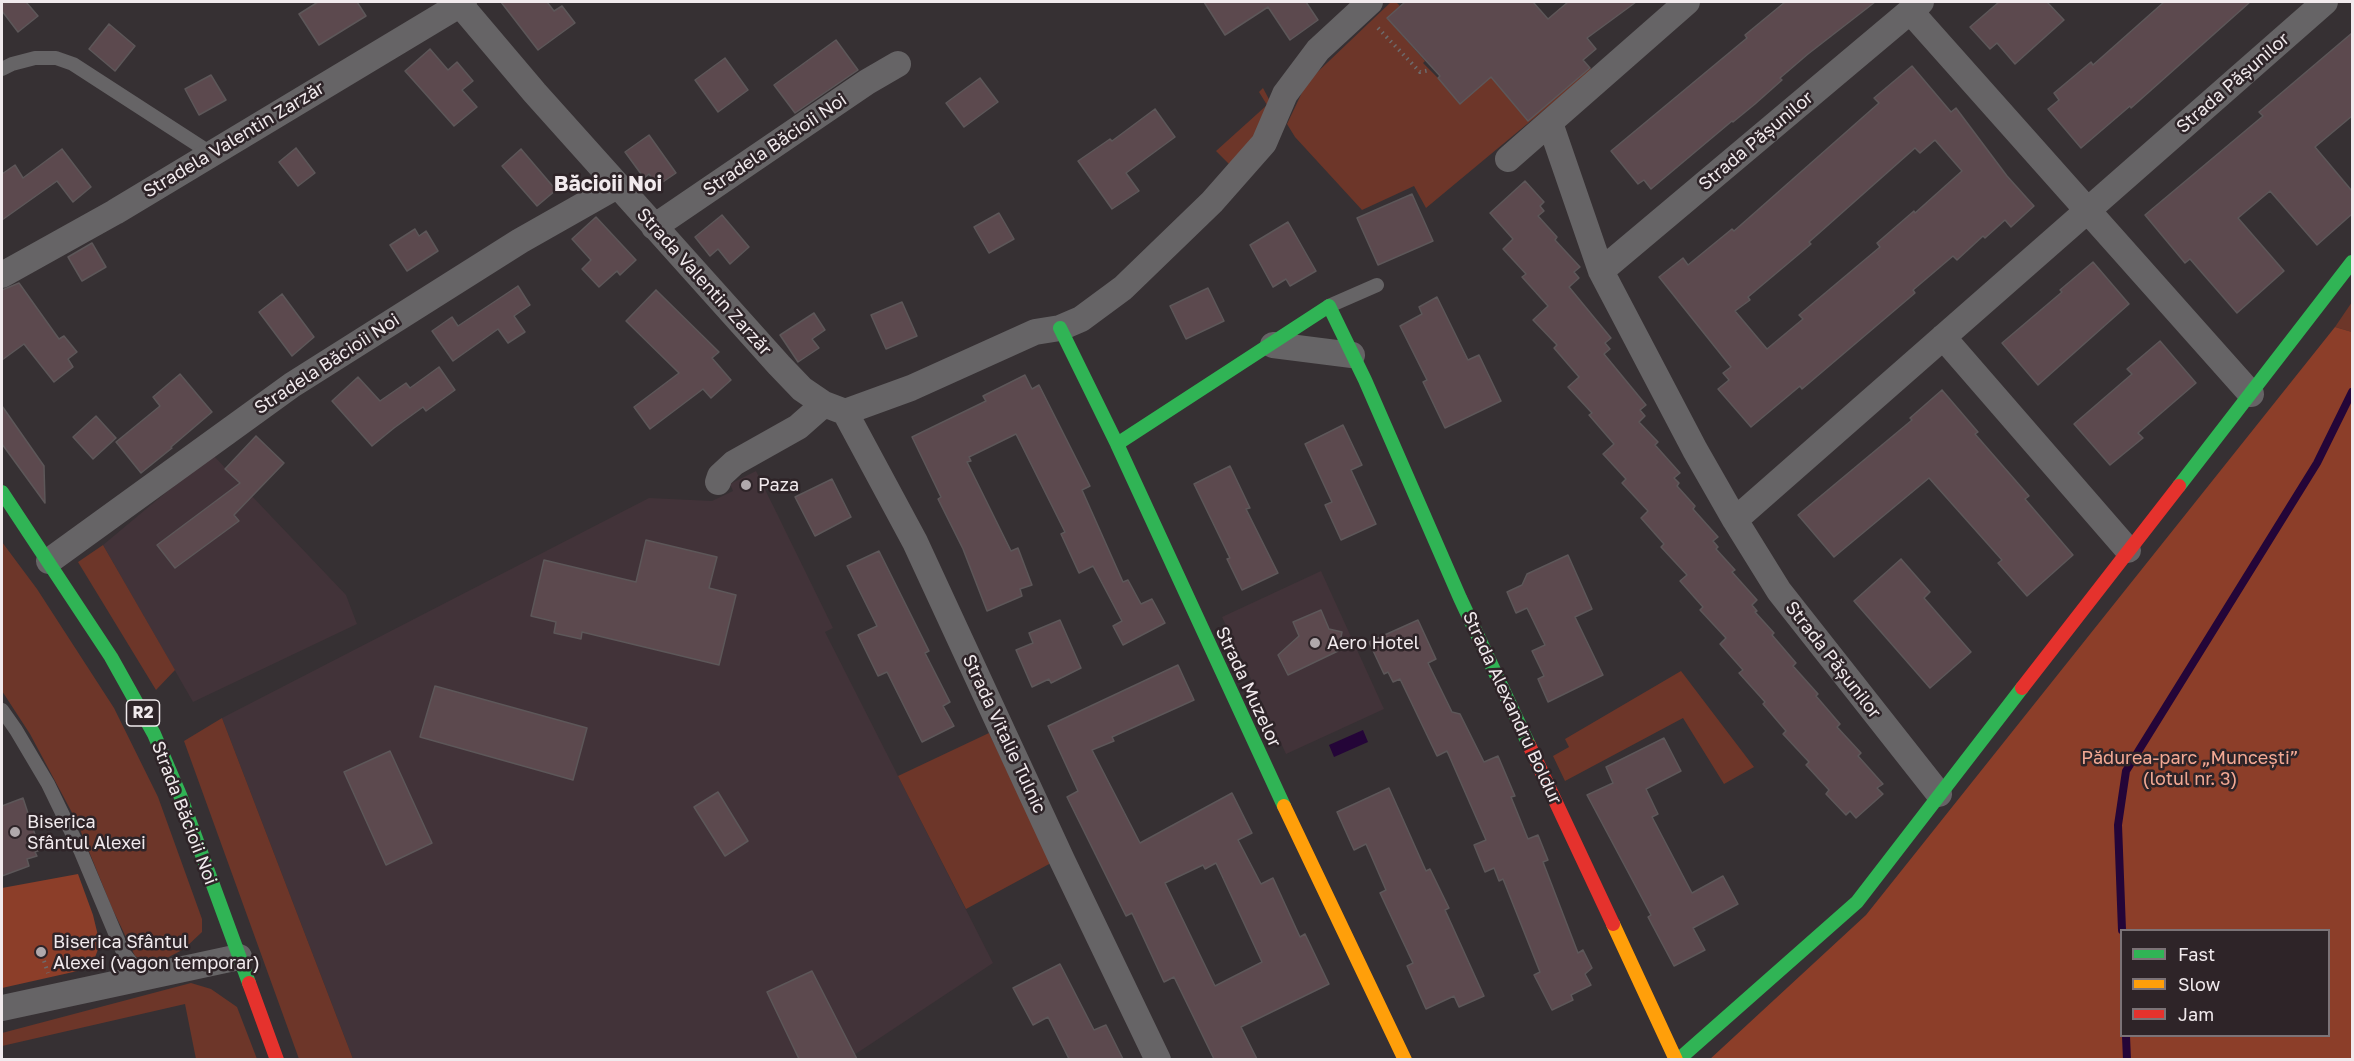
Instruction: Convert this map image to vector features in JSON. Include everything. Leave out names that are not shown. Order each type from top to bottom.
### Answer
[{"type":"street","name":"Stradela Valentin Zarzăr","points":[[2,275],[115,212],[461,2]]},
{"type":"street","name":"Strada Valentin Zarzăr","points":[[461,2],[617,186],[787,373],[802,389],[834,408]]},
{"type":"street","points":[[1508,159],[1687,2]]},
{"type":"street","name":"Strada Pășunilor","points":[[1735,520],[2325,2]]},
{"type":"street","points":[[718,482],[720,476],[734,463],[834,408],[911,388],[1035,332],[1060,328],[1081,319],[1124,288],[1212,202],[1264,143],[1285,94],[1318,50],[1365,6]]},
{"type":"street","name":"Strada Pășunilor","points":[[1601,271],[1916,6],[2087,211],[2251,394]]},
{"type":"street","name":"Stradela Băcioii Noi","points":[[654,227],[867,82],[898,64]]},
{"type":"street","name":"Strada Pășunilor","points":[[1550,123],[1601,271],[1695,450],[1735,520],[1779,591],[1939,794]]},
{"type":"street","name":"Stradela Băcioii Noi","points":[[49,561],[292,385],[520,241],[617,186]]},
{"type":"street","points":[[1677,1059],[1857,902],[2352,262]]},
{"type":"street","points":[[1117,444],[1273,345],[1329,306]]},
{"type":"street","name":"Strada Alexandru Boldur","points":[[1329,306],[1465,608],[1677,1059]]},
{"type":"street","name":"Strada Muzelor","points":[[1060,328],[1117,444],[1246,725],[1405,1059]]},
{"type":"street","points":[[1943,338],[2128,550]]},
{"type":"street","points":[[1273,345],[1352,355]]},
{"type":"street","name":"Strada Vitalie Tulnic","points":[[834,408],[915,542],[1158,1059]]},
{"type":"street","name":"Strada Băcioii Noi","points":[[2,492],[111,657],[154,734],[180,795],[277,1059]]},
{"type":"street","points":[[2,1008],[239,957]]},
{"type":"lane","points":[[2,69],[35,58],[56,58],[73,64],[212,154]]},
{"type":"lane","points":[[1329,306],[1377,285]]},
{"type":"lane","points":[[2,710],[48,784],[81,852],[123,952],[142,977]]},
{"type":"path","points":[[1365,6],[1420,72],[1430,70]]},
{"type":"shaded area","points":[[1391,2],[1396,2],[1400,6],[1387,18],[1438,78],[1526,2],[1533,2],[1548,19],[1560,8],[1596,49],[1583,60],[1592,70],[1426,208],[1414,186],[1362,210],[1295,137],[1287,124],[1307,82]]},
{"type":"shaded area","points":[[1263,88],[1272,105],[1255,140],[1233,168],[1216,151],[1267,105],[1259,92]]},
{"type":"shaded area","points":[[2352,302],[2352,332],[2335,327]]},
{"type":"shaded area","points":[[212,454],[346,595],[357,624],[193,702],[103,545]]},
{"type":"shaded area","points":[[756,471],[833,628],[825,632],[993,963],[848,1059],[353,1059],[222,718],[649,498],[712,501],[733,491],[730,484]]},
{"type":"shaded area","points":[[2,542],[37,589],[114,708],[158,797],[202,919],[202,932],[184,949],[165,959],[146,961],[135,956],[112,908],[77,822],[30,734],[2,691]]},
{"type":"shaded area","points":[[103,545],[175,670],[156,690],[78,562]]},
{"type":"shaded area","points":[[1321,571],[1384,709],[1286,754],[1222,617]]},
{"type":"shaded area","points":[[1681,671],[1754,767],[1724,784],[1683,718],[1565,781],[1553,756],[1569,747],[1565,739]]},
{"type":"shaded area","points":[[222,718],[353,1059],[299,1059],[184,741]]},
{"type":"shaded area","points":[[1363,730],[1368,742],[1334,757],[1329,745]]},
{"type":"shaded area","points":[[989,733],[1051,863],[966,909],[898,776]]},
{"type":"shaded area","points":[[191,983],[211,989],[237,1007],[257,1059],[196,1059],[185,1004],[2,1046],[2,1033]]},
{"type":"green space","name":"Pădurea-parc „Muncești” (lotul nr. 3)","points":[[2335,327],[2352,332],[2352,1059],[1709,1060],[1866,915]]},
{"type":"green space","points":[[78,874],[93,915],[100,944],[91,968],[2,988],[2,888]]},
{"type":"building","points":[[2,2],[26,2],[38,16],[18,32],[2,11]]},
{"type":"building","points":[[318,2],[357,2],[366,16],[319,45],[299,14]]},
{"type":"building","points":[[501,2],[547,2],[554,11],[562,6],[575,23],[538,50]]},
{"type":"building","points":[[1204,2],[1306,2],[1318,20],[1290,40],[1268,7],[1225,35]]},
{"type":"building","points":[[1405,2],[1533,2],[1548,19],[1568,2],[1636,2],[1587,38],[1596,49],[1583,60],[1590,68],[1528,121],[1491,77],[1460,104],[1438,78],[1440,76],[1387,18]]},
{"type":"building","points":[[1785,2],[1875,2],[1808,54],[1755,104],[1651,189],[1644,180],[1638,184],[1611,151],[1747,38],[1745,35]]},
{"type":"building","points":[[1999,2],[2047,2],[2064,20],[2015,64],[1997,43],[1990,49],[1970,27]]},
{"type":"building","points":[[2164,2],[2250,2],[2131,108],[2130,106],[2081,148],[2048,109],[2059,100],[2054,93],[2091,62],[2093,65]]},
{"type":"building","points":[[109,24],[135,46],[115,71],[89,49]]},
{"type":"building","points":[[2352,33],[2352,116],[2315,147],[2352,191],[2352,214],[2317,245],[2270,191],[2238,218],[2284,271],[2237,313],[2190,259],[2185,263],[2145,215],[2263,116],[2259,112]]},
{"type":"building","points":[[836,40],[858,70],[795,113],[774,85]]},
{"type":"building","points":[[430,49],[448,70],[457,62],[473,81],[462,90],[477,107],[454,126],[405,71]]},
{"type":"building","points":[[725,58],[748,90],[718,112],[695,80]]},
{"type":"building","points":[[1912,66],[1951,112],[1956,108],[2007,176],[2034,206],[2011,227],[2005,220],[1957,260],[1953,256],[1913,290],[1915,293],[1802,389],[1800,386],[1751,427],[1718,389],[1729,380],[1723,373],[1731,367],[1659,277],[1683,258],[1688,265],[1732,229],[1734,231],[1879,103],[1874,98]],"holes":[[[1935,140],[1962,171],[1877,243],[1880,247],[1799,315],[1803,319],[1767,349],[1735,311],[1750,300],[1748,297],[1811,244],[1809,242],[1915,148],[1920,153]]]},
{"type":"building","points":[[211,75],[226,100],[199,115],[185,89]]},
{"type":"building","points":[[980,78],[998,102],[964,127],[946,103]]},
{"type":"building","points":[[1155,109],[1175,137],[1126,173],[1139,191],[1112,209],[1078,161],[1110,139],[1112,141]]},
{"type":"building","points":[[649,135],[676,173],[657,186],[649,174],[644,178],[625,152]]},
{"type":"building","points":[[296,148],[315,173],[298,186],[279,162]]},
{"type":"building","points":[[62,149],[91,187],[73,202],[57,181],[2,220],[2,174],[15,165],[23,178]]},
{"type":"building","points":[[521,149],[556,190],[537,206],[502,166]]},
{"type":"building","points":[[1525,181],[1544,202],[1540,206],[1544,211],[1538,216],[1557,237],[1555,240],[1580,267],[1574,272],[1579,278],[1569,287],[1611,338],[1605,343],[1610,349],[1604,354],[1646,405],[1640,410],[1645,416],[1639,422],[1658,442],[1655,445],[1680,473],[1674,478],[1679,483],[1677,486],[1695,506],[1693,509],[1718,537],[1713,541],[1718,547],[1716,549],[1735,570],[1732,572],[1757,600],[1752,605],[1757,611],[1755,612],[1774,633],[1772,635],[1796,663],[1793,666],[1840,724],[1837,727],[1861,753],[1858,756],[1883,784],[1877,788],[1883,794],[1856,818],[1850,811],[1846,815],[1826,794],[1829,790],[1806,765],[1809,762],[1783,734],[1786,731],[1763,704],[1765,702],[1739,673],[1743,670],[1720,644],[1726,638],[1700,610],[1703,607],[1680,581],[1687,575],[1661,547],[1664,544],[1641,518],[1648,511],[1622,483],[1626,479],[1603,454],[1614,444],[1589,415],[1592,413],[1568,387],[1579,377],[1554,348],[1557,345],[1533,320],[1548,306],[1522,277],[1526,274],[1503,249],[1513,239],[1490,213]]},
{"type":"building","points":[[1412,194],[1433,241],[1378,265],[1357,218]]},
{"type":"building","points":[[999,213],[1014,239],[989,253],[974,227]]},
{"type":"building","points":[[722,215],[749,247],[730,264],[718,249],[710,256],[695,237]]},
{"type":"building","points":[[596,217],[636,260],[620,275],[617,271],[599,287],[582,269],[591,260],[572,239]]},
{"type":"building","points":[[1288,222],[1316,271],[1290,286],[1286,279],[1273,287],[1250,245]]},
{"type":"building","points":[[415,229],[419,236],[426,231],[438,251],[407,271],[390,245]]},
{"type":"building","points":[[92,243],[106,267],[82,281],[68,257]]},
{"type":"building","points":[[2093,262],[2129,304],[2038,385],[2002,343]]},
{"type":"building","points":[[19,283],[59,339],[64,336],[77,352],[68,359],[73,367],[54,382],[24,344],[2,360],[2,290]]},
{"type":"building","points":[[518,286],[530,305],[514,316],[525,332],[508,343],[498,329],[453,361],[432,331],[452,317],[458,326]]},
{"type":"building","points":[[1208,288],[1224,321],[1186,339],[1170,306]]},
{"type":"building","points":[[656,290],[719,352],[712,358],[731,380],[711,398],[703,389],[650,429],[634,407],[679,373],[626,321]]},
{"type":"building","points":[[282,294],[314,337],[292,356],[259,312]]},
{"type":"building","points":[[1437,297],[1468,360],[1479,355],[1501,401],[1445,428],[1423,382],[1427,380],[1400,326],[1422,314],[1419,307]]},
{"type":"building","points":[[902,302],[917,336],[886,349],[871,315]]},
{"type":"building","points":[[814,313],[825,330],[812,339],[819,348],[798,362],[780,335]]},
{"type":"building","points":[[2160,341],[2196,383],[2138,433],[2143,438],[2110,465],[2074,424],[2132,374],[2127,369]]},
{"type":"building","points":[[439,367],[455,390],[426,411],[423,407],[372,446],[332,401],[358,377],[380,401],[406,383],[410,388]]},
{"type":"building","points":[[180,374],[212,412],[141,473],[116,442],[160,406],[153,397]]},
{"type":"building","points":[[1025,375],[1032,389],[1039,385],[1090,486],[1082,490],[1123,582],[1128,580],[1141,604],[1152,599],[1165,623],[1123,645],[1113,626],[1122,621],[1093,566],[1079,573],[1061,534],[1065,532],[1016,434],[969,457],[971,461],[967,462],[1011,551],[1018,548],[1032,585],[1020,589],[1022,596],[987,611],[963,549],[938,499],[941,497],[912,437],[986,401],[983,396]]},
{"type":"building","points":[[1942,390],[1978,432],[1975,434],[2029,496],[2025,499],[2073,555],[2027,596],[1998,563],[2002,560],[1929,478],[1834,557],[1798,515],[1912,420],[1910,418]]},
{"type":"building","points":[[2,406],[44,466],[45,503],[2,444]]},
{"type":"building","points":[[96,416],[116,438],[93,459],[73,437]]},
{"type":"building","points":[[1343,425],[1362,465],[1351,470],[1376,524],[1341,540],[1325,505],[1332,502],[1305,444]]},
{"type":"building","points":[[256,436],[284,463],[234,515],[239,521],[175,568],[157,545],[240,483],[225,469]]},
{"type":"building","points":[[1230,466],[1250,508],[1246,509],[1278,573],[1242,590],[1227,559],[1230,558],[1194,484]]},
{"type":"building","points":[[832,479],[851,517],[815,536],[795,497]]},
{"type":"building","points":[[646,540],[717,557],[709,588],[736,595],[719,665],[582,632],[581,639],[554,633],[556,622],[531,616],[544,560],[636,582]]},
{"type":"building","points":[[879,551],[929,651],[925,653],[950,702],[943,706],[954,726],[922,742],[887,672],[878,676],[858,635],[877,626],[847,566]]},
{"type":"building","points":[[1568,555],[1592,609],[1575,617],[1603,675],[1548,702],[1538,679],[1544,676],[1532,651],[1545,645],[1527,608],[1516,613],[1507,592],[1522,585],[1527,574]]},
{"type":"building","points":[[1901,559],[1930,592],[1924,598],[1971,652],[1930,688],[1854,601]]},
{"type":"building","name":"Aero Hotel","points":[[1321,610],[1329,629],[1342,632],[1338,651],[1288,675],[1278,655],[1299,636],[1293,622]]},
{"type":"building","points":[[1060,620],[1081,668],[1051,683],[1049,679],[1032,687],[1016,650],[1033,643],[1029,633]]},
{"type":"building","points":[[1418,620],[1436,659],[1428,663],[1452,712],[1460,714],[1484,762],[1498,756],[1515,796],[1511,797],[1528,839],[1538,835],[1548,860],[1543,862],[1578,953],[1583,950],[1592,968],[1585,974],[1591,985],[1571,995],[1573,1000],[1552,1010],[1534,975],[1540,972],[1503,879],[1499,881],[1494,868],[1485,872],[1474,845],[1486,840],[1447,751],[1437,756],[1400,679],[1393,682],[1388,672],[1384,674],[1369,642]]},
{"type":"building","points":[[1178,665],[1194,700],[1112,737],[1114,741],[1092,750],[1140,843],[1232,793],[1252,833],[1238,840],[1261,884],[1273,878],[1300,937],[1305,934],[1329,984],[1241,1027],[1257,1059],[1214,1059],[1174,977],[1164,982],[1132,913],[1126,916],[1067,797],[1078,791],[1048,726]],"holes":[[[1216,863],[1262,962],[1215,986],[1165,883],[1203,865],[1205,869]]]},
{"type":"building","points":[[435,686],[587,728],[573,780],[420,737]]},
{"type":"building","points":[[1664,738],[1681,771],[1646,789],[1658,814],[1652,817],[1692,893],[1723,876],[1738,904],[1693,928],[1705,950],[1674,966],[1648,917],[1651,915],[1587,795],[1613,783],[1606,767]]},
{"type":"building","points":[[390,751],[432,843],[386,865],[344,772]]},
{"type":"building","points":[[1389,788],[1426,871],[1430,869],[1449,908],[1445,910],[1484,996],[1459,1007],[1454,996],[1426,1009],[1407,966],[1413,963],[1380,893],[1386,890],[1366,844],[1354,850],[1337,812]]},
{"type":"building","points":[[718,792],[748,841],[725,856],[694,807]]},
{"type":"building","name":"Biserica Sfântul Alexei","points":[[23,798],[40,850],[35,852],[37,856],[27,859],[29,866],[2,876],[2,806]]},
{"type":"building","points":[[1060,964],[1094,1030],[1106,1025],[1123,1059],[1069,1059],[1048,1017],[1033,1025],[1013,988]]},
{"type":"building","points":[[812,971],[857,1059],[799,1059],[767,992]]},
{"type":"waterway","points":[[2122,929],[2118,825],[2126,771],[2317,463],[2352,392]]},
{"type":"waterway","points":[[2126,1037],[2127,1060]]},
{"type":"traffic: fast","points":[[2179,486],[2352,262]]},
{"type":"traffic: fast","points":[[1117,444],[1329,306],[1365,380],[1460,598],[1529,745]]},
{"type":"traffic: fast","points":[[1060,328],[1117,444],[1284,806]]},
{"type":"traffic: fast","points":[[2,492],[111,657],[154,734],[180,795],[249,983]]},
{"type":"traffic: fast","points":[[1678,1060],[1857,902],[2022,688]]},
{"type":"traffic: slow","points":[[1284,806],[1405,1060]]},
{"type":"traffic: slow","points":[[1613,924],[1676,1060]]},
{"type":"traffic: jam","points":[[2022,688],[2179,486]]},
{"type":"traffic: jam","points":[[1529,745],[1613,924]]},
{"type":"traffic: jam","points":[[249,983],[277,1060]]},
{"type":"place","name":"Paza","points":[[746,485]]},
{"type":"place","name":"Aero Hotel","points":[[1315,643]]},
{"type":"place","name":"Biserica Sfântul Alexei","points":[[15,832]]},
{"type":"place","name":"Biserica Sfântul Alexei (vagon temporar)","points":[[41,952]]},
{"type":"district","name":"Băcioii Noi","points":[[608,184]]}]
